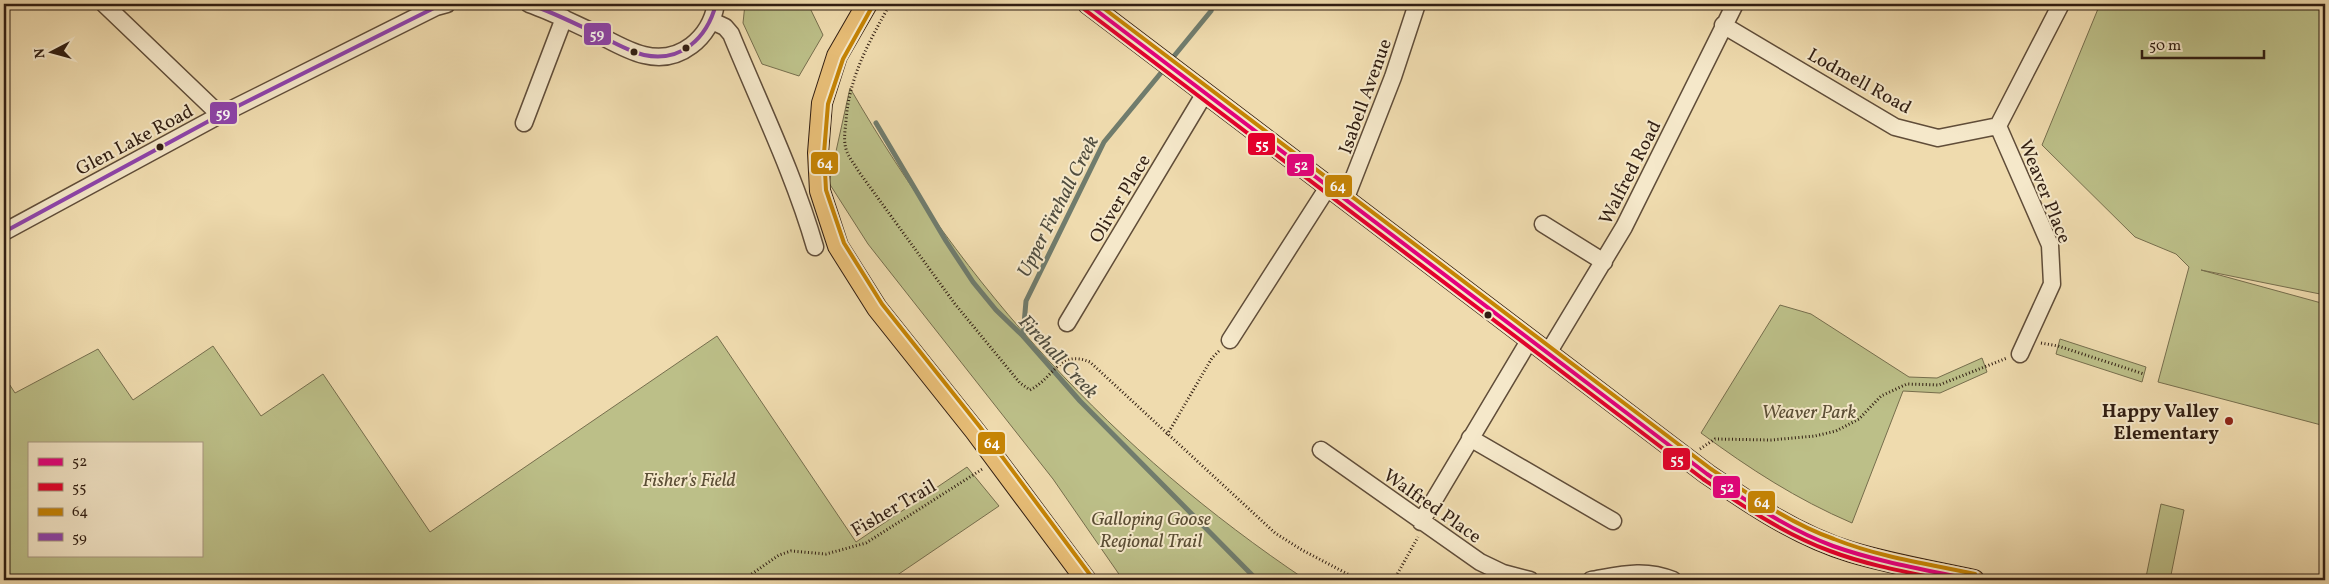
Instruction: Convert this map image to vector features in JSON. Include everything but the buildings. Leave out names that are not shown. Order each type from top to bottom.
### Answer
[{"type":"main road","points":[[867,4],[837,56],[822,103],[818,153],[820,191],[838,246],[877,308],[996,460],[1086,580]]},
{"type":"main road","points":[[1088,4],[1548,353],[1753,505],[1824,542],[1858,554],[1974,580]]},
{"type":"street","points":[[104,4],[220,115]]},
{"type":"street","name":"Glen Lake Road","points":[[4,232],[220,115],[429,11],[447,4]]},
{"type":"street","points":[[529,4],[564,18],[628,50],[655,57],[666,57],[685,50],[696,43],[712,21],[716,4]]},
{"type":"street","name":"Isabell Avenue","points":[[1345,200],[1393,77],[1417,4]]},
{"type":"street","name":"Walfred Road","points":[[1548,353],[1604,262],[1650,178],[1723,25],[1735,4]]},
{"type":"street","points":[[1998,126],[2061,4]]},
{"type":"street","points":[[524,123],[564,18]]},
{"type":"street","points":[[712,21],[725,27],[731,34],[786,162],[802,203],[815,248]]},
{"type":"street","name":"Lodmell Road","points":[[1723,25],[1895,127],[1938,138],[1998,126]]},
{"type":"street","name":"Oliver Place","points":[[1067,323],[1205,93]]},
{"type":"street","name":"Weaver Place","points":[[1998,126],[2050,245],[2052,284],[2023,347]]},
{"type":"street","points":[[1230,340],[1328,187]]},
{"type":"street","points":[[1543,224],[1604,262]]},
{"type":"street","points":[[1423,523],[1470,438],[1530,339]]},
{"type":"street","points":[[1470,438],[1614,521]]},
{"type":"street","name":"Walfred Place","points":[[1320,450],[1480,562],[1503,573],[1530,580]]},
{"type":"street","points":[[1590,580],[1632,572],[1672,580]]},
{"type":"path","points":[[890,4],[862,56],[852,83],[844,134],[847,152],[874,194],[955,304],[1020,383],[1030,390],[1038,386],[1059,364],[1079,358],[1090,362],[1275,533],[1302,550],[1359,580]]},
{"type":"path","points":[[1167,435],[1212,358],[1230,340]]},
{"type":"path","points":[[1688,458],[1715,439],[1771,440],[1815,436],[1836,431],[1859,418],[1882,396],[1907,384],[1939,385],[2023,347],[2058,346],[2144,374]]},
{"type":"path","name":"Fisher Trail","points":[[743,580],[779,555],[791,551],[826,554],[866,543],[996,460]]},
{"type":"path","points":[[1394,580],[1423,523]]},
{"type":"green space","points":[[745,4],[808,4],[823,35],[799,76],[762,64],[743,23]]},
{"type":"green space","points":[[2100,4],[2325,4],[2325,295],[2201,270],[2325,304],[2325,426],[2158,382],[2189,267],[2176,254],[2135,237],[2042,145]]},
{"type":"green space","name":"Galloping Goose Regional Trail","points":[[850,88],[895,162],[943,232],[995,298],[1049,361],[1107,420],[1169,477],[1236,530],[1306,580],[1123,580],[1053,479],[868,244],[829,183]]},
{"type":"green space","name":"Weaver Park","points":[[1780,305],[1811,314],[1909,377],[1937,378],[1982,358],[1987,372],[1940,393],[1903,391],[1852,523],[1831,514],[1774,482],[1737,459],[1701,433]]},
{"type":"green space","name":"Fisher's Field","points":[[717,336],[856,542],[967,467],[999,506],[890,580],[4,580],[4,376],[15,393],[98,349],[133,400],[213,346],[261,416],[323,374],[430,532]]},
{"type":"green space","points":[[2060,339],[2146,367],[2142,382],[2056,354]]},
{"type":"green space","points":[[2161,504],[2184,510],[2170,580],[2146,577]]},
{"type":"waterway","name":"Upper Firehall Creek","points":[[1170,61],[1211,11],[1213,4]]},
{"type":"waterway","name":"Upper Firehall Creek","points":[[1023,336],[1026,301],[1104,142],[1165,68]]},
{"type":"waterway","name":"Firehall Creek","points":[[876,123],[946,241],[973,282],[996,310],[1023,336],[1080,401],[1257,580]]},
{"type":"transit line","name":"59","points":[[4,232],[220,115],[436,7],[447,4]]},
{"type":"transit line","name":"59","points":[[529,4],[546,10],[631,51],[657,56],[670,55],[690,45],[706,27],[716,4]]},
{"type":"transit line","name":"52","points":[[1088,4],[1707,474],[1752,504],[1783,523],[1816,539],[1850,552],[1974,580]]},
{"type":"transit line","name":"64","points":[[1098,4],[1711,469],[1755,498],[1801,525],[1868,551],[1975,574]]},
{"type":"transit line","name":"64","points":[[872,7],[843,59],[828,104],[824,153],[826,190],[844,243],[882,304],[980,427],[1091,576]]},
{"type":"transit line","name":"55","points":[[1084,9],[1703,479],[1733,499],[1780,528],[1830,551],[1872,564],[1945,580]]},
{"type":"place","name":"Happy Valley Elementary","points":[[2229,421]]}]
